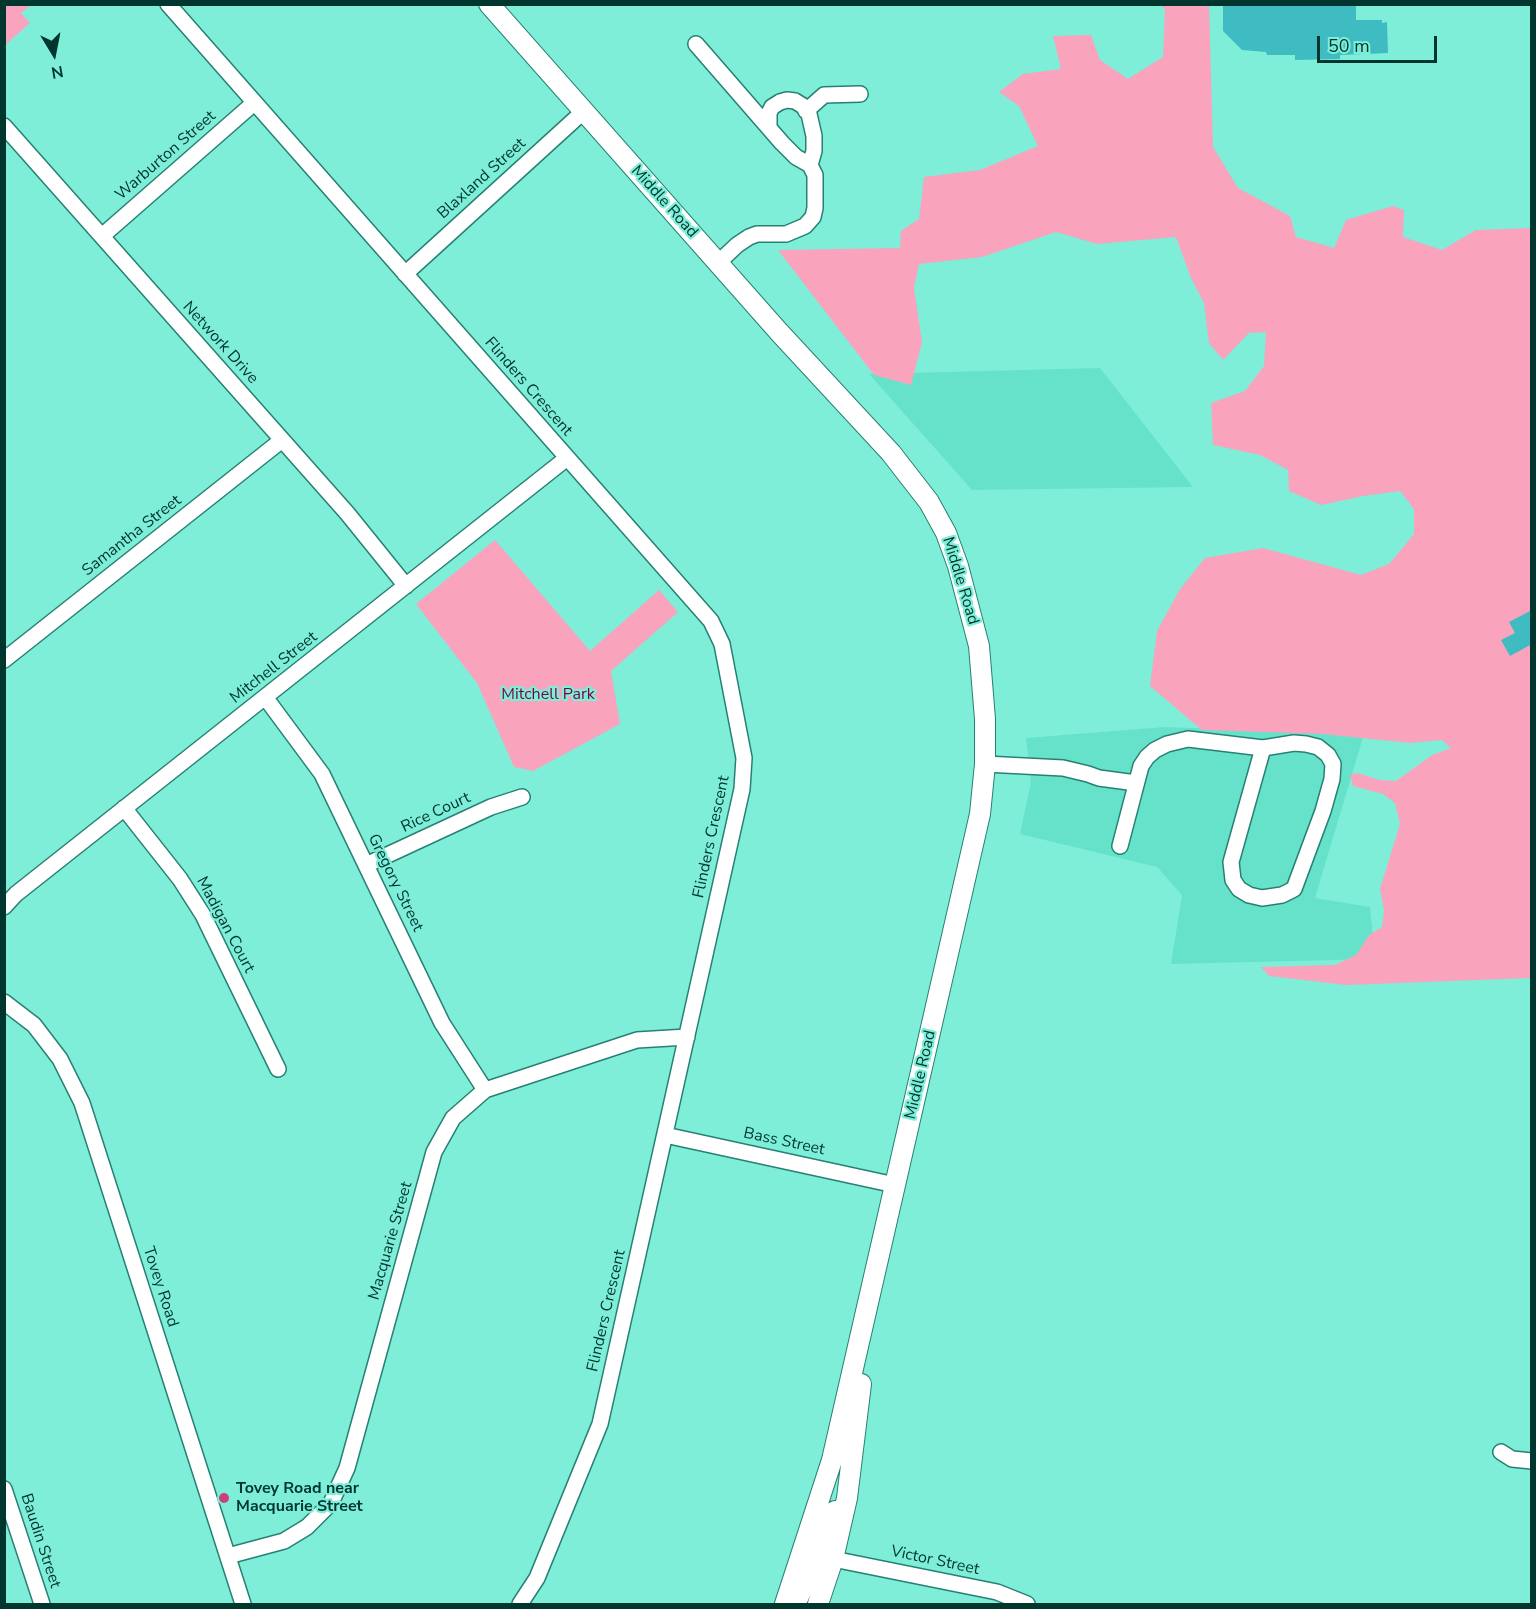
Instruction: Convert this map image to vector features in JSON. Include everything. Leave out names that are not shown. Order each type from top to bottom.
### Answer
[{"type":"main road","name":"Middle Road","points":[[489,4],[779,332],[891,453],[929,502],[946,534],[958,566],[979,646],[985,719],[985,764],[980,814],[832,1460],[785,1605]]},
{"type":"main road","name":"Middle Road","points":[[818,1605],[833,1559],[846,1498],[874,1280]]},
{"type":"main road","points":[[795,1605],[829,1522],[846,1498]]},
{"type":"street","name":"Flinders Crescent","points":[[168,4],[711,621],[722,644],[744,758],[742,789],[600,1424],[537,1578],[520,1605]]},
{"type":"street","points":[[696,44],[775,135],[796,157],[810,165],[815,175],[815,208],[813,217],[805,226],[786,234],[757,234],[749,237],[718,263]]},
{"type":"street","points":[[806,111],[824,95],[860,94]]},
{"type":"street","points":[[769,126],[772,107],[780,102],[787,100],[802,106],[812,124],[814,136],[814,151],[810,165]]},
{"type":"street","name":"Warburton Street","points":[[102,236],[254,103]]},
{"type":"street","name":"Blaxland Street","points":[[405,274],[584,111]]},
{"type":"street","name":"Network Drive","points":[[4,126],[347,513],[406,586]]},
{"type":"street","name":"Samantha Street","points":[[4,660],[282,440]]},
{"type":"street","name":"Mitchell Street","points":[[4,907],[16,894],[124,808],[567,459]]},
{"type":"street","name":"Gregory Street","points":[[265,697],[322,774],[442,1023],[485,1090]]},
{"type":"street","points":[[1120,846],[1141,766],[1147,757],[1161,747],[1188,739],[1263,748],[1294,743],[1306,744],[1318,747],[1328,755],[1333,764],[1332,779],[1323,811],[1294,889],[1282,895],[1262,898],[1249,895],[1239,889],[1233,880],[1231,862],[1263,748]]},
{"type":"street","points":[[985,764],[1063,768],[1099,778],[1136,783]]},
{"type":"street","name":"Rice Court","points":[[366,865],[491,807],[522,797]]},
{"type":"street","name":"Madigan Court","points":[[124,808],[180,879],[203,915],[278,1070]]},
{"type":"street","name":"Tovey Road","points":[[4,1002],[34,1025],[60,1059],[82,1103],[243,1605]]},
{"type":"street","name":"Macquarie Street","points":[[228,1556],[284,1540],[307,1527],[331,1503],[346,1468],[434,1152],[453,1118],[485,1090],[637,1040],[687,1037]]},
{"type":"street","name":"Bass Street","points":[[665,1135],[896,1185]]},
{"type":"street","points":[[1501,1452],[1512,1459],[1532,1461]]},
{"type":"street","name":"Baudin Street","points":[[4,1489],[42,1605]]},
{"type":"street","name":"Victor Street","points":[[833,1559],[997,1592],[1027,1605]]},
{"type":"shaded area","points":[[1100,368],[1193,487],[972,490],[869,374]]},
{"type":"shaded area","points":[[1165,727],[1364,734],[1315,898],[1370,907],[1375,959],[1171,964],[1182,895],[1157,867],[1020,834],[1031,782],[1026,738]]},
{"type":"green space","points":[[1159,4],[1209,5],[1213,147],[1238,188],[1290,216],[1296,237],[1334,248],[1346,220],[1393,206],[1404,210],[1403,237],[1442,250],[1476,230],[1531,228],[1531,978],[1346,985],[1269,976],[1261,967],[1335,965],[1356,955],[1369,935],[1382,927],[1384,911],[1380,889],[1400,824],[1395,803],[1383,794],[1353,786],[1350,775],[1358,773],[1379,780],[1396,781],[1432,755],[1451,748],[1442,740],[1410,743],[1323,734],[1202,730],[1150,686],[1157,631],[1180,589],[1205,558],[1263,548],[1361,575],[1389,564],[1414,534],[1414,509],[1400,491],[1321,505],[1289,491],[1288,470],[1260,455],[1213,445],[1211,403],[1245,391],[1264,366],[1266,332],[1249,333],[1223,360],[1209,343],[1204,303],[1191,278],[1176,237],[1097,244],[1056,232],[982,257],[919,264],[914,288],[922,342],[911,385],[874,375],[778,250],[900,248],[901,231],[919,219],[924,177],[980,170],[1038,146],[1019,106],[999,92],[1023,74],[1061,69],[1053,36],[1091,35],[1100,60],[1128,79],[1163,57],[1165,9]]},
{"type":"green space","points":[[4,5],[31,5],[21,13],[30,23],[5,45]]},
{"type":"green space","name":"Mitchell Park","points":[[495,540],[590,651],[659,590],[678,612],[611,671],[620,724],[533,771],[514,767],[477,683],[416,604]]},
{"type":"building","points":[[1223,4],[1356,4],[1356,20],[1387,22],[1388,53],[1340,55],[1340,59],[1295,60],[1295,55],[1267,55],[1266,52],[1242,50],[1223,31]]},
{"type":"building","points":[[1532,610],[1532,644],[1510,656],[1501,640],[1515,633],[1509,622]]},
{"type":"place","name":"Tovey Road near Macquarie Street","points":[[224,1498]]}]
